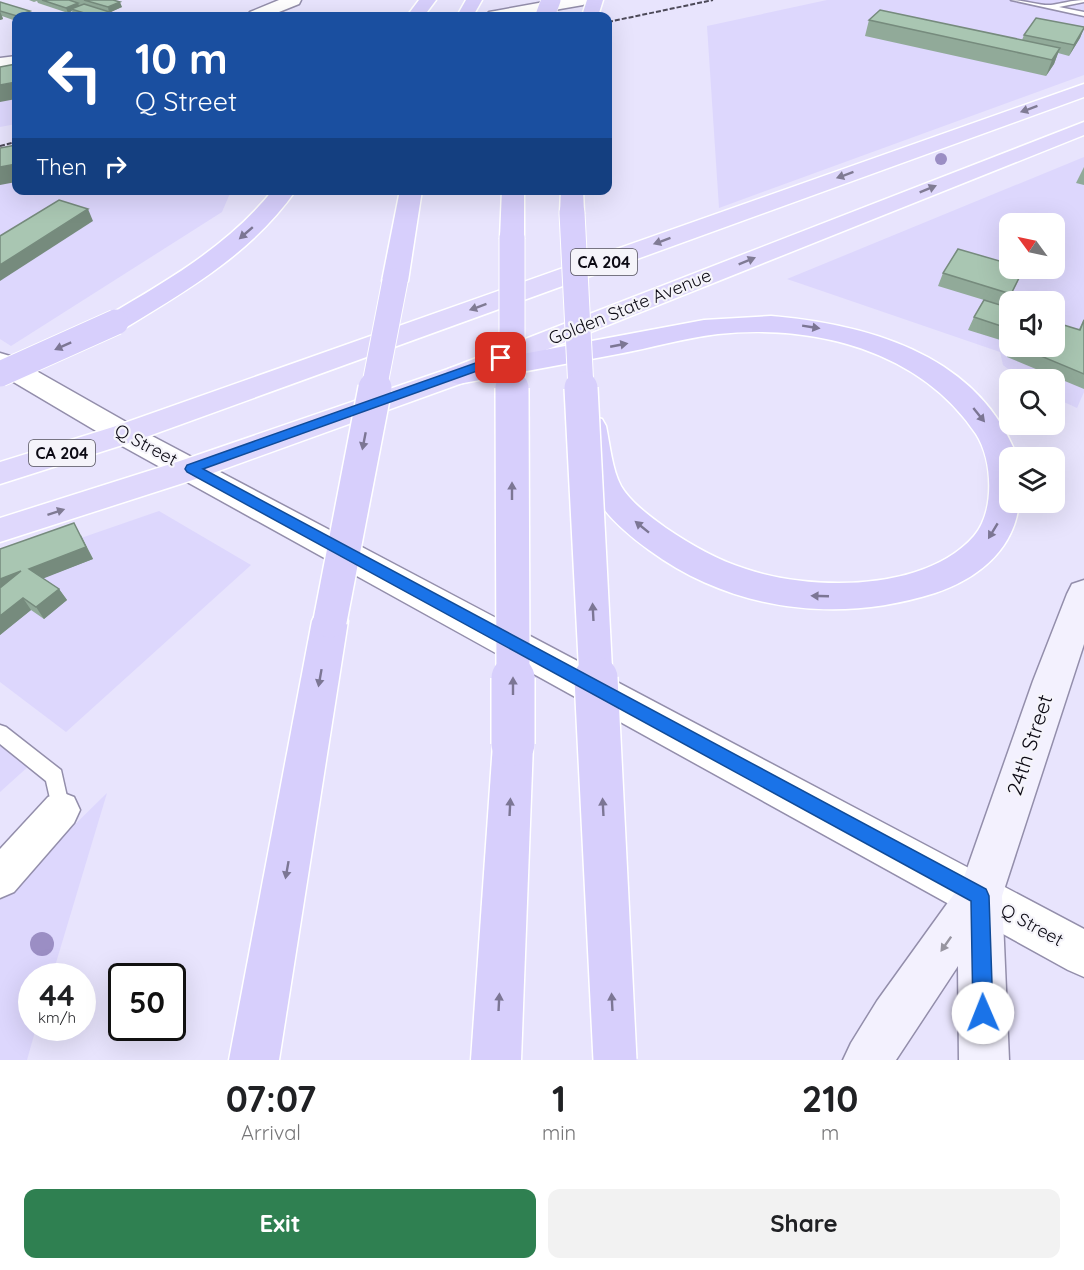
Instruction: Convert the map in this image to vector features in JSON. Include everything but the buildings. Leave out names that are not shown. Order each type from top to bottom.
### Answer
[{"type":"highway","name":"CA 204","points":[[0,473],[124,434],[1084,90]]},
{"type":"highway","name":"Golden State Avenue","points":[[0,530],[191,469],[458,375],[1084,128]]},
{"type":"highway","points":[[0,374],[116,321],[172,289],[212,261],[251,229],[281,195]]},
{"type":"highway","points":[[391,195],[395,280]]},
{"type":"highway","points":[[254,1060],[330,621],[410,195]]},
{"type":"highway","points":[[496,1060],[513,744],[513,195]]},
{"type":"highway","points":[[572,202],[615,1060]]},
{"type":"highway","points":[[458,375],[729,325],[797,325],[833,330],[860,337],[921,363],[950,382],[984,420],[999,447],[1004,474],[1002,507],[997,529],[974,557],[940,578],[901,591],[861,597],[814,597],[763,589],[706,569],[664,546],[631,518],[606,488],[581,383]]},
{"type":"main road","name":"24th Street","points":[[868,1060],[894,1018],[980,896],[1052,681],[1081,616]]},
{"type":"main road","name":"24th Street","points":[[980,896],[984,1060]]},
{"type":"street","points":[[517,12],[583,0]]},
{"type":"street","points":[[270,12],[290,6]]},
{"type":"street","name":"Q Street","points":[[0,362],[124,434],[1084,954]]},
{"type":"street","points":[[0,878],[61,810]]},
{"type":"lane","points":[[1015,0],[1084,14]]},
{"type":"lane","points":[[1047,6],[1083,0]]},
{"type":"lane","points":[[0,733],[54,776],[61,810]]},
{"type":"shaded area","points":[[827,0],[1084,0],[1084,75],[719,208],[707,26]]},
{"type":"shaded area","points":[[12,75],[12,125],[0,127],[0,77]]},
{"type":"shaded area","points":[[1084,157],[1084,392],[1077,408],[1065,403],[1065,369],[1008,369],[1003,365],[1001,357],[1065,357],[1065,291],[999,291],[999,352],[787,279]]},
{"type":"shaded area","points":[[12,159],[12,195],[229,195],[222,212],[11,346],[0,339],[0,161]]},
{"type":"shaded area","points":[[159,511],[251,565],[66,732],[0,682],[0,566]]},
{"type":"shaded area","points":[[0,740],[31,764],[0,792]]},
{"type":"shaded area","points":[[107,793],[56,963],[18,963],[18,1041],[32,1041],[27,1060],[0,1060],[0,898]]},
{"type":"railway","points":[[612,21],[713,0]]},
{"type":"railway","points":[[0,146],[12,143]]},
{"type":"route","points":[[501,358],[191,469],[980,896],[983,1013]]}]
